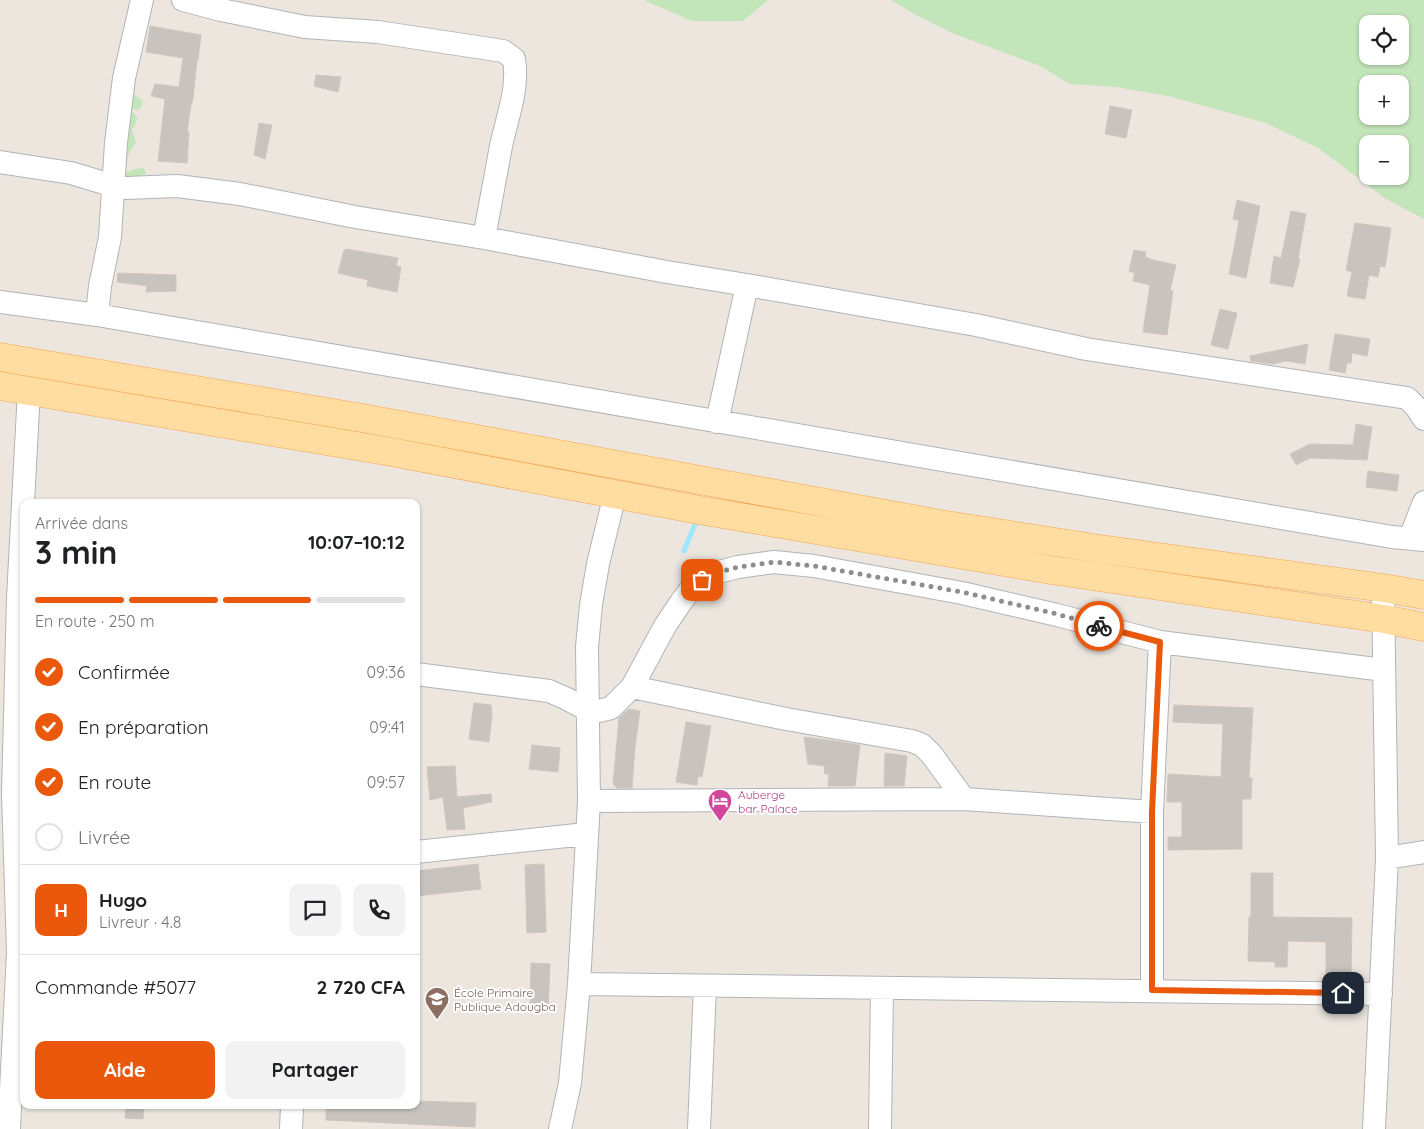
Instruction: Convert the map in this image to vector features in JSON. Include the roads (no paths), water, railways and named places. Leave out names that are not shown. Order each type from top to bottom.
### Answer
[{"type":"main road","points":[[0,357],[368,419],[940,524],[1100,549],[1424,595]]},
{"type":"main road","points":[[0,386],[386,451],[615,494],[1051,570],[1384,619],[1424,627]]},
{"type":"street","points":[[97,315],[100,286],[110,237],[116,143],[124,78],[142,0]]},
{"type":"street","points":[[183,0],[221,10],[305,27],[378,32],[503,51],[514,59],[516,72],[514,87],[484,238]]},
{"type":"street","points":[[0,162],[71,173],[126,188],[178,186],[219,191],[355,217],[976,325],[1086,349],[1406,398],[1416,407],[1424,419]]},
{"type":"street","points":[[717,422],[747,285]]},
{"type":"street","points":[[0,302],[97,315],[1392,537],[1417,539],[1424,502]]},
{"type":"street","points":[[21,499],[29,390]]},
{"type":"street","points":[[560,1129],[570,1082],[579,984],[588,801],[587,647],[591,605],[598,564],[615,494]]},
{"type":"street","points":[[9,1129],[18,792],[14,597],[20,514]]},
{"type":"street","points":[[420,675],[549,691],[588,710],[599,711],[611,708],[632,687],[665,626],[694,585],[711,574],[738,567],[774,562],[814,566],[962,592],[1057,614],[1160,642],[1384,670]]},
{"type":"street","points":[[1374,1129],[1388,858],[1383,588]]},
{"type":"street","points":[[1152,990],[1152,812],[1160,642]]},
{"type":"street","points":[[632,687],[912,741],[922,745],[932,755],[964,799]]},
{"type":"street","points":[[588,801],[964,799],[1152,812]]},
{"type":"street","points":[[420,852],[586,834]]},
{"type":"street","points":[[1388,858],[1424,852]]},
{"type":"street","points":[[579,984],[1381,994]]},
{"type":"street","points":[[699,1129],[705,986]]},
{"type":"street","points":[[880,1129],[882,988]]},
{"type":"street","points":[[291,1129],[292,1109]]},
{"type":"waterway","points":[[684,551],[697,519]]},
{"type":"place","name":"Auberge bar Palace","points":[[720,822]]},
{"type":"place","name":"École Primaire Publique Adougba","points":[[437,1020]]}]
